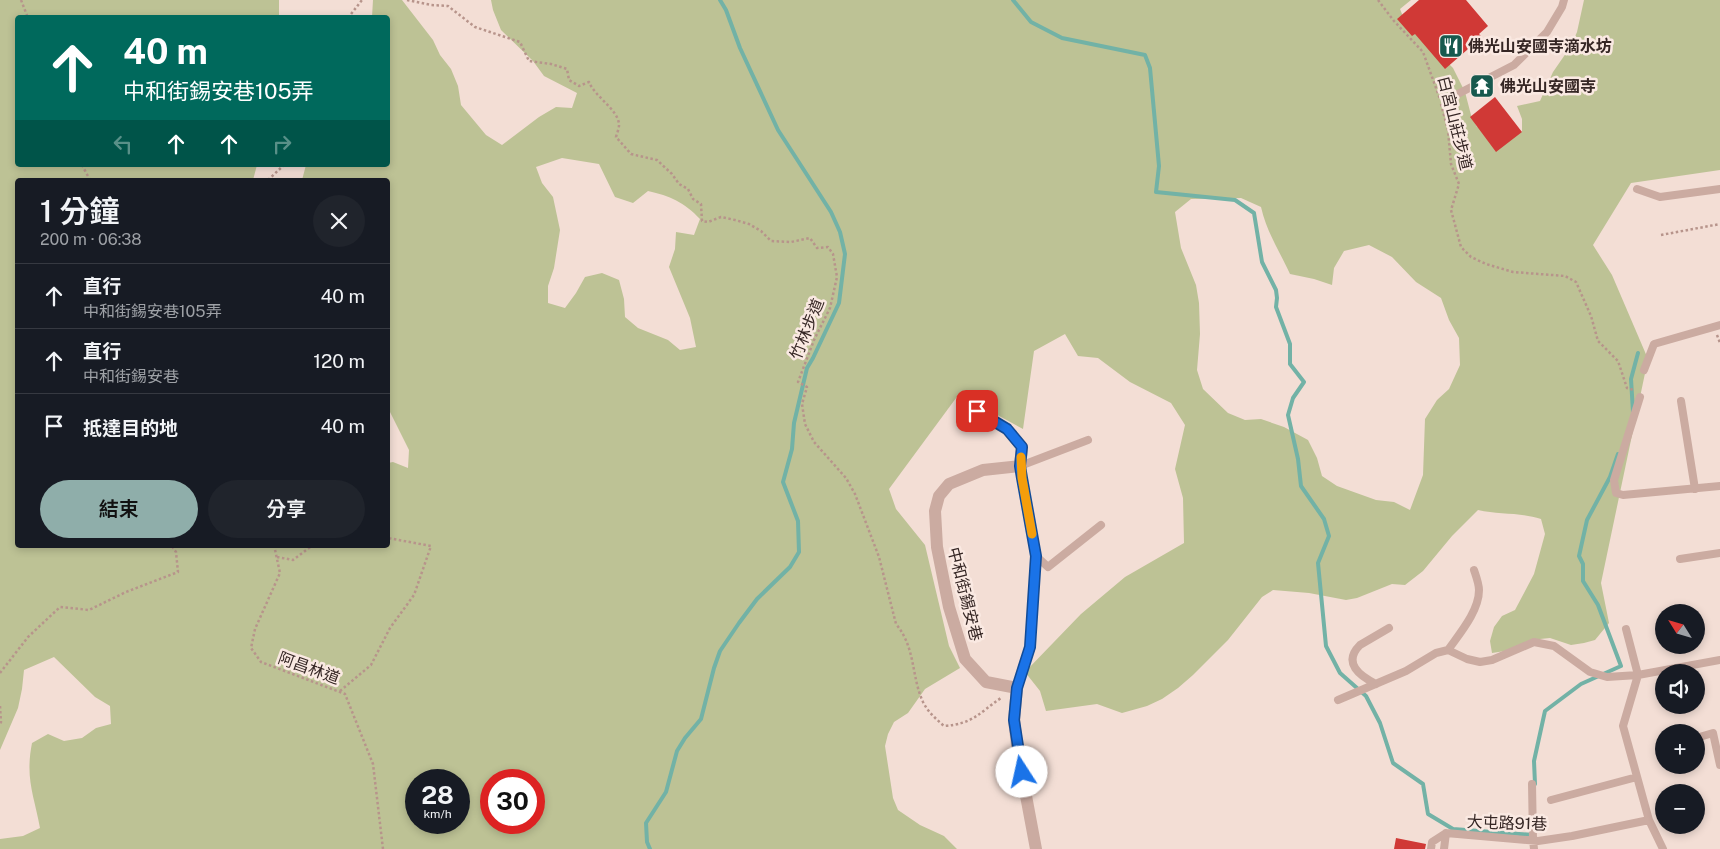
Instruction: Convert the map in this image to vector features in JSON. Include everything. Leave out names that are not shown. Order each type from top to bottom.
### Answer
[{"type":"street","points":[[962,403],[1007,429],[1022,447],[1020,466]]},
{"type":"street","name":"中和街錫安巷","points":[[1017,688],[986,682],[965,659],[949,607],[937,547],[935,511],[939,496],[949,484],[983,470],[1020,466]]},
{"type":"street","points":[[1017,688],[1014,720],[1018,753],[1036,849]]},
{"type":"lane","points":[[1450,98],[1514,65],[1547,32],[1562,7],[1564,0]]},
{"type":"lane","points":[[1638,190],[1660,197],[1720,189]]},
{"type":"lane","points":[[1644,370],[1654,344],[1720,325]]},
{"type":"lane","points":[[1640,397],[1614,480],[1616,493],[1623,495],[1720,486]]},
{"type":"lane","points":[[1681,402],[1695,489]]},
{"type":"lane","points":[[1017,688],[1030,647],[1036,556],[1020,466],[1088,440]]},
{"type":"lane","points":[[1036,556],[1048,567],[1101,525]]},
{"type":"lane","points":[[1680,559],[1720,553]]},
{"type":"lane","points":[[1448,650],[1466,624],[1475,606],[1479,589],[1474,570]]},
{"type":"lane","points":[[1376,684],[1363,677],[1354,667],[1352,658],[1360,645],[1389,628]]},
{"type":"lane","points":[[1626,629],[1638,675],[1623,726],[1649,820],[1664,849]]},
{"type":"lane","points":[[1338,700],[1406,672],[1436,653],[1448,650],[1467,659],[1480,662],[1492,660],[1534,642],[1554,646],[1590,672],[1607,677],[1638,675],[1720,660]]},
{"type":"lane","points":[[1705,735],[1713,733],[1720,765]]},
{"type":"lane","points":[[1551,800],[1637,777]]},
{"type":"lane","points":[[1532,784],[1534,849]]},
{"type":"lane","name":"大屯路91巷","points":[[1430,849],[1432,842],[1446,833],[1533,840],[1572,836],[1649,820]]},
{"type":"lane","points":[[1444,849],[1446,833]]},
{"type":"path","points":[[21,0],[27,15]]},
{"type":"path","points":[[350,15],[362,0]]},
{"type":"path","name":"竹林步道","points":[[407,0],[448,6],[475,27],[520,42],[529,61],[551,64],[567,69],[569,80],[579,86],[589,82],[593,91],[611,107],[619,122],[616,137],[631,154],[657,160],[672,174],[679,184],[688,189],[693,199],[702,204],[702,221],[708,222],[721,217],[749,224],[761,231],[771,241],[791,242],[810,238],[817,248],[828,247],[833,254],[837,278],[830,308],[814,340],[798,382],[807,387],[802,404],[805,424],[814,442],[846,478],[855,494],[879,557],[896,624],[901,630],[912,654],[923,702],[931,714],[944,726],[957,725],[976,718],[1017,688]]},
{"type":"path","name":"白宮山莊步道","points":[[1378,0],[1394,21],[1423,52],[1439,97],[1448,130],[1450,164],[1459,184],[1451,210],[1461,247],[1471,257],[1486,264],[1513,272],[1565,276],[1576,282],[1591,316],[1598,341],[1618,361],[1627,388],[1634,390],[1640,397]]},
{"type":"path","points":[[270,178],[282,167]]},
{"type":"path","points":[[1661,235],[1720,224]]},
{"type":"path","points":[[340,691],[371,665],[390,628],[414,595],[431,546],[390,538]]},
{"type":"path","points":[[0,672],[28,636],[60,607],[89,610],[126,592],[178,572],[176,552],[173,548]]},
{"type":"path","name":"阿昌林道","points":[[275,548],[280,572],[255,629],[251,648],[261,662],[345,694],[373,764],[383,849]]},
{"type":"path","points":[[277,557],[294,560],[309,548]]},
{"type":"path","points":[[0,706],[0,725]]},
{"type":"green space","points":[[0,0],[279,0],[279,15],[15,15],[15,167],[256,167],[254,178],[15,178],[15,548],[390,548],[390,463],[408,468],[409,450],[390,412],[390,178],[303,178],[305,167],[390,167],[390,15],[372,15],[373,0],[402,0],[433,40],[440,55],[451,69],[458,86],[461,105],[486,135],[502,145],[539,117],[556,107],[572,108],[577,93],[544,76],[533,61],[501,30],[491,0],[1411,0],[1400,9],[1404,19],[1453,68],[1465,92],[1471,115],[1477,127],[1522,132],[1522,119],[1517,106],[1540,101],[1553,72],[1571,46],[1577,32],[1584,0],[1720,0],[1720,170],[1631,183],[1593,245],[1612,275],[1648,359],[1601,583],[1609,623],[1595,640],[1571,645],[1550,638],[1540,639],[1505,651],[1492,653],[1490,641],[1494,627],[1502,616],[1515,610],[1534,574],[1545,534],[1541,519],[1525,515],[1478,510],[1452,536],[1423,571],[1405,585],[1392,584],[1357,598],[1346,600],[1309,593],[1273,590],[1262,597],[1228,640],[1193,675],[1162,699],[1147,706],[1122,713],[1097,704],[1046,711],[1040,691],[1025,672],[1081,614],[1125,577],[1184,543],[1183,498],[1175,469],[1185,425],[1171,403],[1130,382],[1098,358],[1078,356],[1065,334],[1034,351],[1023,429],[959,394],[889,489],[896,509],[925,545],[949,646],[960,668],[925,689],[908,713],[894,722],[885,746],[893,798],[898,810],[920,825],[944,836],[957,849],[0,849],[0,839],[23,836],[40,828],[29,767],[32,743],[48,734],[64,741],[82,738],[96,728],[111,724],[110,706],[95,697],[54,657],[24,670],[18,708],[0,750]],"holes":[[[562,158],[599,164],[615,197],[633,203],[648,191],[656,193],[682,204],[700,219],[694,235],[676,232],[675,249],[669,267],[690,318],[696,347],[680,350],[668,340],[638,328],[625,317],[624,299],[619,280],[602,273],[585,277],[565,308],[548,303],[548,286],[554,268],[560,230],[553,197],[542,183],[536,167]],[[1241,198],[1261,207],[1270,233],[1290,274],[1332,285],[1334,268],[1344,251],[1369,245],[1392,257],[1416,282],[1441,298],[1449,320],[1459,338],[1460,365],[1449,389],[1437,400],[1425,419],[1423,475],[1410,510],[1394,502],[1376,500],[1337,486],[1322,476],[1317,458],[1308,440],[1284,427],[1261,419],[1245,420],[1228,413],[1203,389],[1197,370],[1200,334],[1199,303],[1196,285],[1181,248],[1175,212],[1191,199]]]},
{"type":"building","points":[[1419,0],[1466,0],[1488,26],[1479,34],[1482,37],[1445,69],[1415,34],[1412,36],[1397,19]]},
{"type":"building","points":[[1495,97],[1522,132],[1496,152],[1470,117]]},
{"type":"building","points":[[1396,838],[1426,844],[1425,849],[1394,849]]},
{"type":"waterway","points":[[650,849],[647,842],[646,823],[666,792],[677,751],[701,719],[720,651],[757,599],[790,567],[799,552],[798,521],[783,482],[792,449],[794,423],[807,368],[839,303],[845,254],[840,232],[831,212],[778,130],[720,0]]},
{"type":"waterway","points":[[1013,0],[1031,22],[1062,38],[1145,55],[1150,68],[1159,166],[1156,192],[1235,200],[1254,213],[1262,262],[1276,290],[1276,307],[1290,344],[1290,364],[1304,382],[1293,398],[1288,415],[1298,459],[1301,486],[1324,519],[1329,536],[1318,563],[1326,646],[1340,673],[1366,696],[1380,723],[1393,763],[1423,784],[1428,814],[1453,829],[1533,835]]},
{"type":"waterway","points":[[1633,412],[1631,379],[1638,353]]},
{"type":"waterway","points":[[1535,784],[1534,761],[1545,711],[1581,684],[1621,666],[1598,605],[1583,581],[1583,564],[1579,556],[1587,520],[1610,477],[1618,454]]},
{"type":"slow traffic","points":[[1021,457],[1020,466],[1032,534]]},
{"type":"place","name":"佛光山安國寺滴水坊","points":[[1451,46]]},
{"type":"place","name":"佛光山安國寺","points":[[1482,86]]},
{"type":"route","points":[[977,411],[1007,429],[1022,447],[1020,466],[1036,556],[1030,647],[1017,688],[1014,720],[1022,772]]}]
